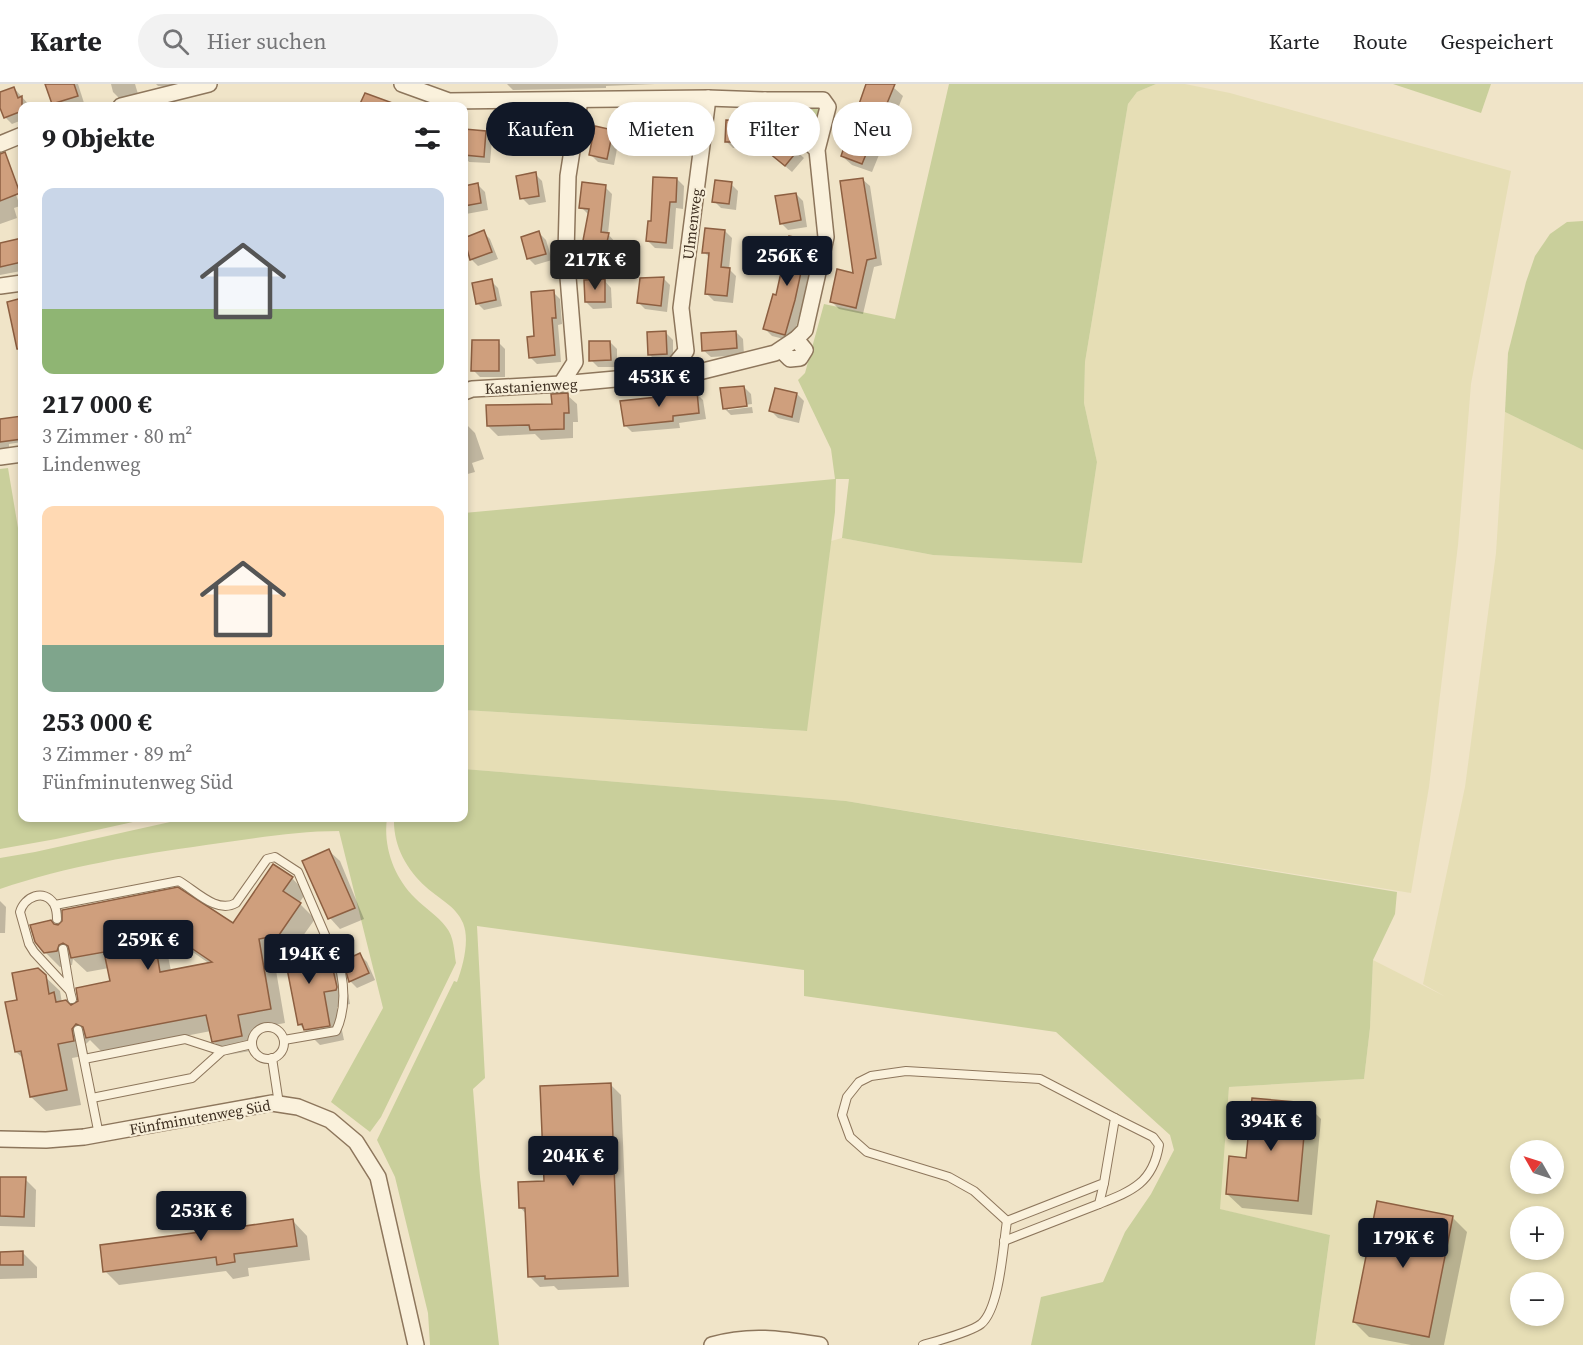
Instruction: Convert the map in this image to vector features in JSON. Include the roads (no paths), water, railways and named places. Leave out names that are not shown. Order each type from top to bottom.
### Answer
[{"type":"street","points":[[143,102],[209,84]]},
{"type":"street","points":[[402,84],[444,102]]},
{"type":"street","points":[[468,103],[708,98],[823,100],[828,107],[820,138]]},
{"type":"street","name":"Ulmenweg","points":[[686,351],[681,308],[708,98]]},
{"type":"street","points":[[580,100],[568,176],[566,253],[575,362],[593,382]]},
{"type":"street","points":[[0,144],[18,137]]},
{"type":"street","name":"Kastanienweg","points":[[468,388],[593,382],[670,375],[703,371],[778,351],[805,330],[826,237],[818,156]]},
{"type":"street","points":[[0,286],[18,284]]},
{"type":"street","points":[[670,375],[686,351],[703,371]]},
{"type":"street","points":[[561,384],[575,362]]},
{"type":"street","points":[[0,457],[18,455]]},
{"type":"street","name":"Fünfminutenweg Süd","points":[[0,1139],[46,1140],[99,1135],[272,1103],[298,1107],[330,1120],[356,1142],[378,1177],[416,1345]]},
{"type":"street","points":[[712,1345],[734,1339],[770,1338],[820,1345]]},
{"type":"lane","points":[[55,905],[179,881],[218,907],[230,906],[236,903],[267,859],[275,857],[284,862],[298,872],[341,972],[345,990],[342,1019],[336,1031],[284,1040]]},
{"type":"lane","points":[[57,919],[55,905],[45,897],[33,896],[24,902],[20,912],[20,918],[34,952],[71,995],[63,949]]},
{"type":"lane","points":[[264,1027],[276,1029],[284,1040],[282,1051],[272,1058],[260,1057],[252,1044],[256,1032],[264,1027]]},
{"type":"lane","points":[[78,1029],[99,1135]]},
{"type":"lane","points":[[84,1059],[185,1039],[222,1051]]},
{"type":"lane","points":[[92,1098],[192,1078],[222,1051],[252,1044]]},
{"type":"lane","points":[[272,1058],[279,1104]]},
{"type":"lane","points":[[1004,1241],[1131,1191],[1146,1178],[1156,1162],[1159,1145],[1153,1137],[1040,1079],[906,1071],[871,1076],[860,1082],[847,1097],[842,1115],[850,1137],[867,1152],[949,1177],[974,1191],[1007,1221]]},
{"type":"lane","points":[[1099,1204],[1115,1118]]},
{"type":"lane","points":[[1007,1221],[1104,1184]]},
{"type":"lane","points":[[923,1345],[979,1326],[988,1317],[995,1301],[1007,1221]]}]
